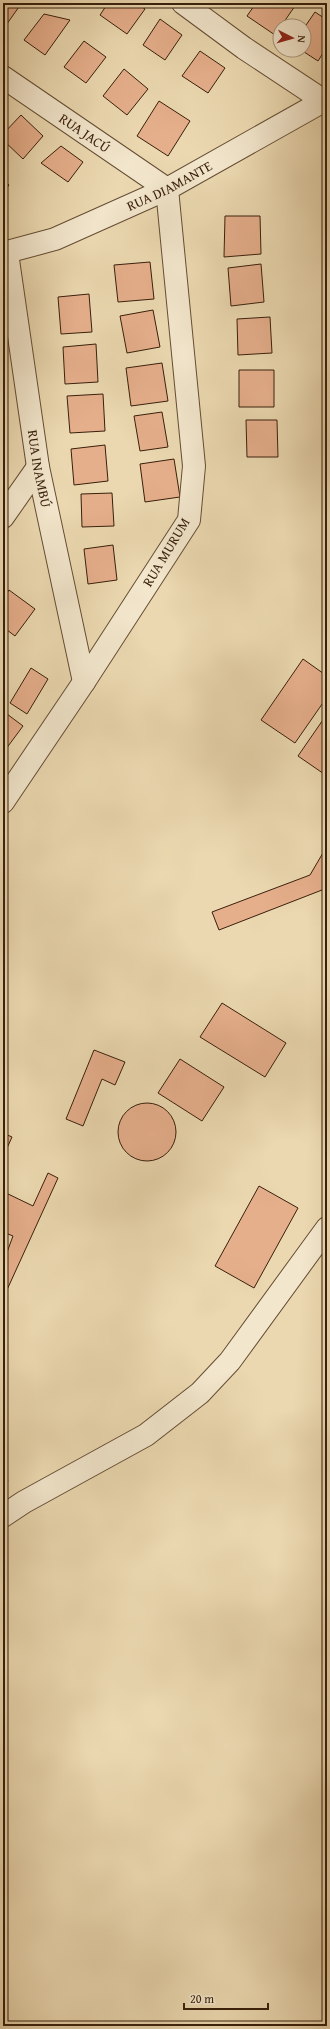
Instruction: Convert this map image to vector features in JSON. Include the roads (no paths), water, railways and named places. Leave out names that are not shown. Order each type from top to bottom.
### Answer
[{"type":"street","points":[[183,3],[244,48],[326,100]]},
{"type":"street","name":"RUA JACÚ","points":[[3,77],[167,189]]},
{"type":"street","name":"RUA DIAMANTE","points":[[5,253],[55,239],[167,189],[326,100]]},
{"type":"street","name":"RUA MURUM","points":[[3,802],[84,682],[189,520],[194,466],[167,189]]},
{"type":"street","name":"RUA INAMBÚ","points":[[5,253],[38,467],[84,682]]},
{"type":"street","points":[[3,517],[38,467]]},
{"type":"street","points":[[3,1516],[24,1502],[146,1435],[200,1393],[230,1361],[327,1228]]}]
